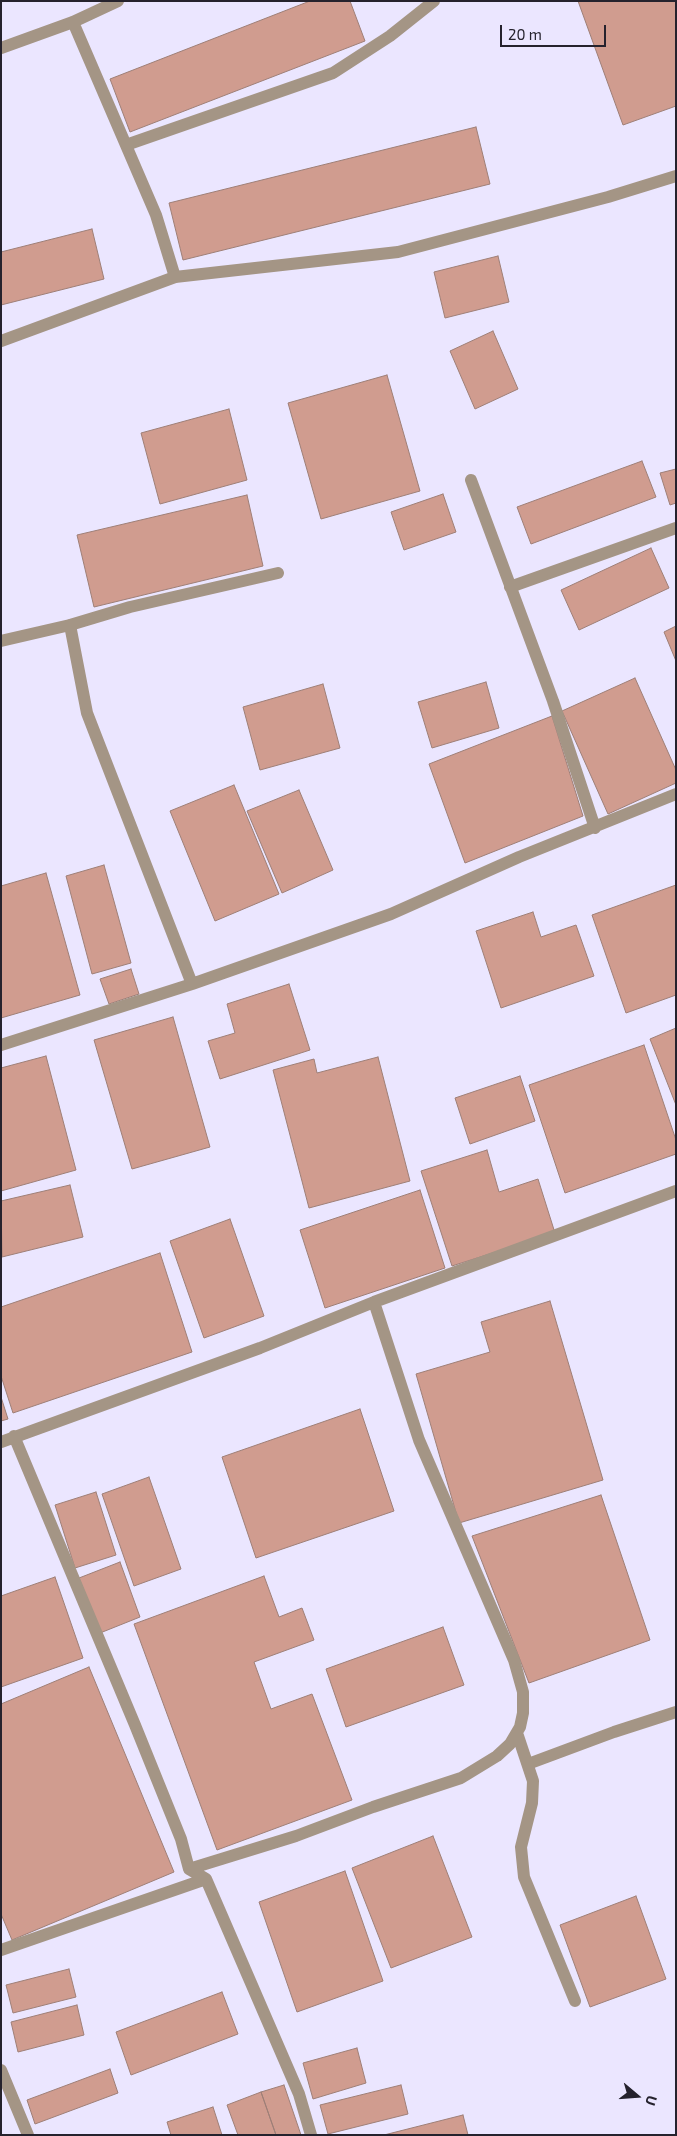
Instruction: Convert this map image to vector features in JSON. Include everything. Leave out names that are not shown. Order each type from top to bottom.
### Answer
[{"type":"street","points":[[1,48],[73,22],[118,1]]},
{"type":"street","points":[[126,145],[332,73],[390,36],[434,1]]},
{"type":"street","points":[[73,22],[156,215],[175,277]]},
{"type":"street","points":[[1,341],[175,277],[398,252],[608,197],[676,176]]},
{"type":"street","points":[[471,480],[553,701],[595,828]]},
{"type":"street","points":[[510,587],[676,528]]},
{"type":"street","points":[[1,641],[70,625],[130,607],[278,573]]},
{"type":"street","points":[[70,625],[87,713],[192,984]]},
{"type":"street","points":[[1,1045],[192,984],[391,914],[519,857],[676,794]]},
{"type":"street","points":[[1,1442],[260,1348],[374,1302],[676,1191]]},
{"type":"street","points":[[189,1869],[296,1836],[373,1807],[461,1778],[498,1756],[517,1733],[522,1721],[523,1692],[514,1660],[420,1440],[374,1302]]},
{"type":"street","points":[[14,1436],[146,1751],[181,1839],[189,1869],[206,1878],[299,2094],[311,2135]]},
{"type":"street","points":[[528,1764],[614,1732],[676,1712]]},
{"type":"street","points":[[517,1733],[533,1781],[533,1793],[521,1847],[521,1863],[524,1877],[575,2001]]},
{"type":"street","points":[[1,1950],[206,1878]]},
{"type":"street","points":[[1,2070],[28,2135]]},
{"type":"building","points":[[310,1],[350,1],[365,41],[130,132],[110,79]]},
{"type":"building","points":[[578,1],[676,1],[676,106],[623,125]]},
{"type":"building","points":[[476,127],[490,184],[183,260],[169,203]]},
{"type":"building","points":[[92,229],[104,279],[1,305],[1,252]]},
{"type":"building","points":[[498,256],[509,302],[445,318],[434,272]]},
{"type":"building","points":[[493,331],[518,389],[475,409],[450,351]]},
{"type":"building","points":[[387,375],[420,491],[321,519],[288,403]]},
{"type":"building","points":[[229,409],[247,480],[160,504],[141,433]]},
{"type":"building","points":[[642,461],[656,497],[531,544],[517,507]]},
{"type":"building","points":[[676,469],[676,503],[670,505],[660,473]]},
{"type":"building","points":[[443,494],[456,532],[404,550],[391,512]]},
{"type":"building","points":[[247,495],[263,566],[94,607],[77,535]]},
{"type":"building","points":[[651,548],[669,588],[579,630],[561,590]]},
{"type":"building","points":[[676,626],[676,661],[664,632]]},
{"type":"building","points":[[635,678],[676,770],[676,783],[608,814],[562,711]]},
{"type":"building","points":[[486,682],[499,728],[432,748],[418,702]]},
{"type":"building","points":[[323,684],[340,748],[260,770],[243,707]]},
{"type":"building","points":[[552,716],[583,816],[465,863],[429,764]]},
{"type":"building","points":[[234,785],[279,894],[215,921],[170,811]]},
{"type":"building","points":[[299,790],[333,870],[282,893],[247,811]]},
{"type":"building","points":[[104,865],[131,963],[92,974],[66,876]]},
{"type":"building","points":[[46,873],[80,995],[1,1018],[1,886]]},
{"type":"building","points":[[676,885],[676,995],[626,1013],[592,915]]},
{"type":"building","points":[[533,912],[541,937],[576,925],[594,976],[501,1008],[476,931]]},
{"type":"building","points":[[131,969],[139,994],[109,1004],[100,979]]},
{"type":"building","points":[[289,984],[310,1050],[220,1079],[208,1041],[235,1033],[227,1004]]},
{"type":"building","points":[[173,1017],[210,1147],[132,1169],[94,1040]]},
{"type":"building","points":[[676,1028],[676,1105],[650,1039]]},
{"type":"building","points":[[644,1045],[676,1140],[676,1154],[565,1193],[529,1085]]},
{"type":"building","points":[[46,1056],[76,1170],[1,1191],[1,1068]]},
{"type":"building","points":[[378,1057],[410,1181],[309,1208],[273,1070],[314,1059],[317,1073]]},
{"type":"building","points":[[520,1076],[535,1121],[470,1144],[455,1098]]},
{"type":"building","points":[[487,1150],[499,1192],[538,1179],[555,1233],[452,1266],[421,1171]]},
{"type":"building","points":[[70,1185],[83,1237],[2,1257],[1,1201]]},
{"type":"building","points":[[420,1190],[445,1268],[325,1308],[300,1230]]},
{"type":"building","points":[[230,1219],[264,1316],[204,1338],[170,1241]]},
{"type":"building","points":[[160,1253],[192,1352],[13,1413],[1,1376],[1,1307]]},
{"type":"building","points":[[550,1301],[603,1480],[459,1523],[416,1374],[490,1352],[481,1322]]},
{"type":"building","points":[[1,1397],[8,1419],[1,1421]]},
{"type":"building","points":[[360,1409],[394,1511],[256,1558],[222,1457]]},
{"type":"building","points":[[149,1477],[181,1569],[134,1586],[102,1494]]},
{"type":"building","points":[[96,1492],[116,1555],[75,1568],[55,1505]]},
{"type":"building","points":[[601,1495],[650,1640],[529,1683],[472,1536]]},
{"type":"building","points":[[120,1562],[140,1617],[100,1633],[79,1578]]},
{"type":"building","points":[[264,1576],[279,1617],[302,1608],[314,1640],[254,1662],[271,1709],[312,1694],[352,1800],[217,1850],[134,1624]]},
{"type":"building","points":[[55,1577],[83,1658],[1,1687],[1,1596]]},
{"type":"building","points":[[443,1627],[464,1685],[346,1727],[326,1669]]},
{"type":"building","points":[[89,1667],[174,1872],[12,1940],[1,1914],[1,1704]]},
{"type":"building","points":[[433,1836],[472,1937],[391,1968],[352,1868]]},
{"type":"building","points":[[345,1871],[383,1981],[297,2012],[259,1902]]},
{"type":"building","points":[[636,1896],[666,1979],[590,2007],[560,1925]]},
{"type":"building","points":[[69,1969],[76,1997],[13,2013],[6,1985]]},
{"type":"building","points":[[222,1992],[238,2034],[131,2075],[116,2032]]},
{"type":"building","points":[[77,2005],[84,2035],[18,2052],[11,2022]]},
{"type":"building","points":[[357,2048],[366,2083],[313,2099],[303,2063]]},
{"type":"building","points":[[110,2069],[118,2093],[35,2124],[27,2100]]},
{"type":"building","points":[[284,2085],[301,2135],[276,2135],[261,2092]]},
{"type":"building","points":[[401,2085],[408,2114],[328,2134],[320,2105]]},
{"type":"building","points":[[261,2092],[276,2135],[238,2135],[227,2105]]},
{"type":"building","points":[[213,2107],[222,2135],[171,2135],[167,2122]]},
{"type":"building","points":[[463,2115],[468,2135],[384,2135]]}]
